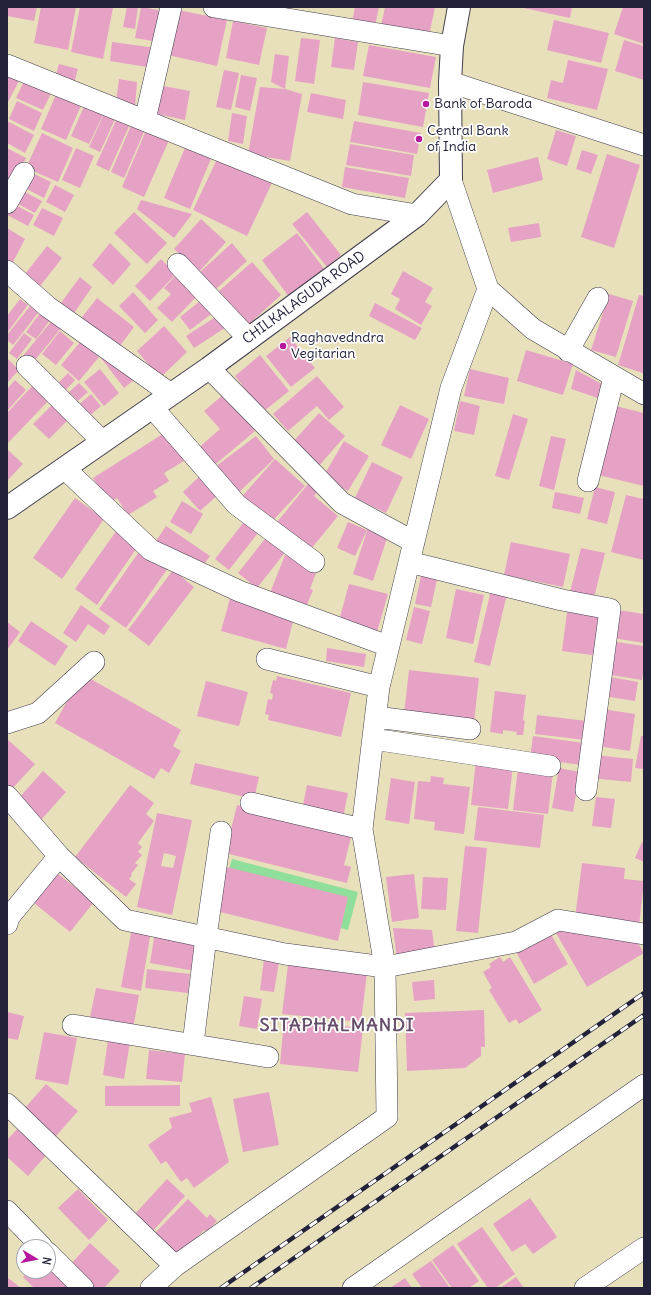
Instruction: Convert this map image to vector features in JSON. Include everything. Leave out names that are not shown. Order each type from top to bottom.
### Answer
[{"type":"main road","points":[[451,180],[450,82],[452,46],[459,7]]},
{"type":"main road","name":"CHILKALAGUDA ROAD","points":[[7,508],[209,368],[417,216],[451,180]]},
{"type":"street","points":[[145,120],[171,7]]},
{"type":"street","points":[[226,8],[452,46]]},
{"type":"street","points":[[7,65],[352,204],[417,216]]},
{"type":"street","points":[[450,82],[644,144]]},
{"type":"street","points":[[7,203],[24,173]]},
{"type":"street","points":[[451,180],[488,289],[533,329],[644,394]]},
{"type":"street","points":[[178,264],[249,339]]},
{"type":"street","points":[[7,271],[48,307],[172,394]]},
{"type":"street","points":[[151,1288],[174,1266],[387,1117],[385,967],[362,829],[379,687],[451,388],[488,289]]},
{"type":"street","points":[[568,350],[598,298]]},
{"type":"street","points":[[27,366],[102,441]]},
{"type":"street","points":[[209,368],[342,503],[414,542]]},
{"type":"street","points":[[588,481],[614,377]]},
{"type":"street","points":[[152,407],[237,505],[314,562]]},
{"type":"street","points":[[64,468],[151,550],[239,591],[388,646]]},
{"type":"street","points":[[409,562],[562,600],[610,609],[586,790]]},
{"type":"street","points":[[267,659],[379,687]]},
{"type":"street","points":[[7,723],[38,713],[94,662]]},
{"type":"street","points":[[376,717],[470,729]]},
{"type":"street","points":[[373,738],[550,766]]},
{"type":"street","points":[[7,796],[59,856],[125,920],[285,954],[385,967],[516,942],[558,920],[644,934]]},
{"type":"street","points":[[251,803],[362,829]]},
{"type":"street","points":[[193,1044],[221,832]]},
{"type":"street","points":[[8,919],[59,856]]},
{"type":"street","points":[[73,1025],[268,1057]]},
{"type":"street","points":[[353,1288],[644,1085]]},
{"type":"street","points":[[7,1104],[174,1266]]},
{"type":"street","points":[[7,1211],[34,1239]]},
{"type":"street","points":[[585,1288],[644,1248]]},
{"type":"street","points":[[56,1261],[83,1288]]},
{"type":"green space","points":[[232,859],[358,892],[348,930],[221,897]]},
{"type":"building","points":[[7,7],[37,7],[34,21],[7,16]]},
{"type":"building","points":[[41,7],[76,7],[68,50],[34,43]]},
{"type":"building","points":[[80,7],[113,8],[103,59],[71,52]]},
{"type":"building","points":[[127,7],[138,7],[135,29],[123,27]]},
{"type":"building","points":[[141,7],[163,11],[158,42],[135,38]]},
{"type":"building","points":[[355,7],[379,7],[375,26],[352,22]]},
{"type":"building","points":[[385,7],[435,7],[429,36],[381,26]]},
{"type":"building","points":[[519,7],[572,7],[570,18]]},
{"type":"building","points":[[623,7],[644,7],[644,44],[614,34]]},
{"type":"building","points":[[178,10],[227,20],[217,66],[168,55]]},
{"type":"building","points":[[554,20],[609,33],[601,63],[547,50]]},
{"type":"building","points":[[233,21],[267,28],[259,65],[226,58]]},
{"type":"building","points":[[301,38],[320,40],[314,84],[295,81]]},
{"type":"building","points":[[335,38],[358,42],[354,70],[331,67]]},
{"type":"building","points":[[624,40],[644,46],[644,80],[615,71]]},
{"type":"building","points":[[112,42],[156,48],[153,68],[110,61]]},
{"type":"building","points":[[369,45],[436,57],[430,88],[363,76]]},
{"type":"building","points":[[275,54],[289,56],[285,89],[271,82]]},
{"type":"building","points":[[568,60],[608,69],[597,110],[547,98],[551,80],[563,83]]},
{"type":"building","points":[[59,64],[78,69],[74,83],[55,78]]},
{"type":"building","points":[[7,70],[21,77],[7,104]]},
{"type":"building","points":[[224,70],[239,73],[231,110],[216,107]]},
{"type":"building","points":[[241,75],[257,78],[250,111],[235,107]]},
{"type":"building","points":[[26,77],[53,89],[43,110],[16,98]]},
{"type":"building","points":[[119,79],[137,82],[135,108],[116,101]]},
{"type":"building","points":[[363,82],[429,93],[423,127],[358,115]]},
{"type":"building","points":[[163,86],[190,91],[185,120],[157,114]]},
{"type":"building","points":[[260,87],[285,89],[302,94],[290,161],[248,154]]},
{"type":"building","points":[[58,90],[83,101],[66,140],[41,129]]},
{"type":"building","points":[[311,93],[346,100],[343,119],[307,112]]},
{"type":"building","points":[[17,101],[42,113],[34,131],[9,119]]},
{"type":"building","points":[[86,102],[105,111],[89,144],[71,136]]},
{"type":"building","points":[[105,112],[116,117],[100,152],[89,147]]},
{"type":"building","points":[[232,113],[247,116],[243,144],[228,141]]},
{"type":"building","points":[[118,116],[131,122],[109,171],[96,165]]},
{"type":"building","points":[[7,121],[34,135],[25,153],[7,143]]},
{"type":"building","points":[[133,121],[146,127],[124,178],[111,172]]},
{"type":"building","points":[[354,121],[421,133],[417,154],[350,142]]},
{"type":"building","points":[[147,128],[170,138],[144,197],[122,187]]},
{"type":"building","points":[[556,130],[576,136],[567,166],[547,159]]},
{"type":"building","points":[[42,133],[73,148],[58,182],[26,168]]},
{"type":"building","points":[[187,143],[213,154],[190,209],[164,198]]},
{"type":"building","points":[[350,144],[414,155],[411,176],[346,165]]},
{"type":"building","points":[[7,148],[26,158],[7,194]]},
{"type":"building","points":[[76,148],[94,156],[80,188],[62,180]]},
{"type":"building","points":[[582,150],[598,155],[591,174],[576,169]]},
{"type":"building","points":[[607,154],[640,165],[614,248],[581,237]]},
{"type":"building","points":[[218,157],[272,183],[247,236],[193,210]]},
{"type":"building","points":[[538,157],[543,180],[493,193],[487,170]]},
{"type":"building","points":[[345,167],[409,178],[405,198],[342,187]]},
{"type":"building","points":[[30,172],[51,182],[44,198],[23,187]]},
{"type":"building","points":[[55,185],[74,195],[65,212],[46,202]]},
{"type":"building","points":[[21,190],[42,201],[35,213],[14,202]]},
{"type":"building","points":[[141,200],[192,214],[174,238],[137,209]]},
{"type":"building","points":[[12,203],[34,215],[28,226],[7,215]]},
{"type":"building","points":[[42,208],[63,218],[54,236],[33,225]]},
{"type":"building","points":[[134,212],[167,243],[147,264],[114,233]]},
{"type":"building","points":[[307,212],[341,255],[327,267],[292,224]]},
{"type":"building","points":[[201,219],[226,242],[199,272],[174,249]]},
{"type":"building","points":[[539,223],[541,237],[511,242],[508,228]]},
{"type":"building","points":[[7,228],[25,239],[12,264],[7,261]]},
{"type":"building","points":[[297,233],[325,270],[289,297],[262,260]]},
{"type":"building","points":[[110,243],[131,264],[113,285],[92,265]]},
{"type":"building","points":[[232,243],[247,261],[216,289],[200,272]]},
{"type":"building","points":[[47,246],[62,258],[37,290],[22,278]]},
{"type":"building","points":[[161,259],[176,274],[150,301],[135,286]]},
{"type":"building","points":[[252,262],[281,295],[249,324],[219,291]]},
{"type":"building","points":[[403,271],[433,288],[425,302],[432,306],[421,325],[395,309],[400,299],[391,294]]},
{"type":"building","points":[[176,275],[197,296],[172,322],[157,308],[171,294],[164,288]]},
{"type":"building","points":[[80,277],[92,287],[72,316],[58,307]]},
{"type":"building","points":[[133,292],[158,320],[145,333],[119,306]]},
{"type":"building","points":[[609,294],[633,301],[616,357],[591,350]]},
{"type":"building","points":[[639,295],[644,296],[643,373],[618,365]]},
{"type":"building","points":[[97,298],[134,327],[117,350],[79,321]]},
{"type":"building","points":[[204,298],[214,312],[190,330],[180,317]]},
{"type":"building","points":[[20,299],[28,305],[7,333],[7,316]]},
{"type":"building","points":[[375,303],[422,328],[415,340],[369,316]]},
{"type":"building","points":[[30,306],[38,313],[13,345],[7,340],[7,335]]},
{"type":"building","points":[[40,313],[50,320],[36,339],[26,332]]},
{"type":"building","points":[[220,314],[228,326],[194,348],[186,336]]},
{"type":"building","points":[[54,318],[63,326],[31,365],[22,357]]},
{"type":"building","points":[[164,326],[187,352],[160,378],[137,351]]},
{"type":"building","points":[[60,331],[74,343],[56,365],[42,354]]},
{"type":"building","points":[[24,333],[32,339],[17,359],[9,353]]},
{"type":"building","points":[[290,337],[315,368],[291,387],[266,356]]},
{"type":"building","points":[[81,341],[99,357],[79,381],[61,365]]},
{"type":"building","points":[[526,350],[573,364],[563,395],[517,381]]},
{"type":"building","points":[[107,352],[139,376],[124,388],[101,358]]},
{"type":"building","points":[[260,355],[289,391],[263,412],[235,376]]},
{"type":"building","points":[[7,358],[19,370],[7,383]]},
{"type":"building","points":[[100,369],[119,393],[104,406],[84,382]]},
{"type":"building","points":[[470,369],[509,378],[504,404],[464,396]]},
{"type":"building","points":[[576,370],[602,384],[598,398],[571,389]]},
{"type":"building","points":[[68,373],[75,380],[62,394],[54,387]]},
{"type":"building","points":[[317,376],[344,407],[329,420],[317,406],[288,431],[273,414]]},
{"type":"building","points":[[15,380],[26,390],[7,411],[7,389]]},
{"type":"building","points":[[35,383],[51,398],[8,443],[7,413]]},
{"type":"building","points":[[79,383],[88,392],[78,401],[69,392]]},
{"type":"building","points":[[91,394],[101,406],[86,419],[76,407]]},
{"type":"building","points":[[224,394],[255,431],[211,468],[196,450],[220,429],[204,411]]},
{"type":"building","points":[[460,401],[480,406],[474,435],[454,431]]},
{"type":"building","points":[[54,403],[69,419],[49,439],[33,424]]},
{"type":"building","points":[[400,405],[429,419],[411,459],[381,445]]},
{"type":"building","points":[[611,405],[644,413],[644,486],[594,474]]},
{"type":"building","points":[[319,413],[345,436],[318,467],[291,444]]},
{"type":"building","points":[[513,414],[528,419],[509,480],[495,476]]},
{"type":"building","points":[[166,432],[184,461],[164,473],[169,481],[153,491],[157,497],[128,515],[117,498],[109,503],[93,478]]},
{"type":"building","points":[[256,436],[274,459],[236,495],[215,467]]},
{"type":"building","points":[[551,436],[566,439],[554,490],[539,486]]},
{"type":"building","points":[[344,441],[369,456],[348,491],[323,477]]},
{"type":"building","points":[[7,449],[23,464],[7,481]]},
{"type":"building","points":[[275,459],[305,486],[267,527],[238,501]]},
{"type":"building","points":[[372,462],[403,477],[386,513],[355,498]]},
{"type":"building","points":[[203,473],[220,493],[200,511],[183,492]]},
{"type":"building","points":[[308,484],[317,492],[314,496],[338,516],[306,555],[273,527]]},
{"type":"building","points":[[595,487],[615,492],[607,524],[587,519]]},
{"type":"building","points":[[555,492],[584,498],[580,514],[552,508]]},
{"type":"building","points":[[626,495],[644,499],[644,560],[611,552]]},
{"type":"building","points":[[75,498],[104,519],[62,579],[33,558]]},
{"type":"building","points":[[182,501],[203,514],[191,534],[170,522]]},
{"type":"building","points":[[247,518],[261,529],[229,570],[215,559]]},
{"type":"building","points":[[348,522],[367,530],[355,556],[337,548]]},
{"type":"building","points":[[166,526],[210,556],[199,571],[156,541]]},
{"type":"building","points":[[368,528],[388,535],[373,581],[353,574]]},
{"type":"building","points":[[117,530],[139,545],[97,605],[75,589]]},
{"type":"building","points":[[268,535],[287,550],[257,588],[238,573]]},
{"type":"building","points":[[511,542],[570,554],[563,587],[504,575]]},
{"type":"building","points":[[581,548],[605,553],[594,598],[570,592]]},
{"type":"building","points":[[141,549],[168,568],[126,628],[99,609]]},
{"type":"building","points":[[285,555],[318,568],[310,589],[313,590],[306,607],[270,593]]},
{"type":"building","points":[[173,570],[194,587],[149,646],[128,630]]},
{"type":"building","points":[[422,571],[438,575],[431,607],[415,604]]},
{"type":"building","points":[[349,584],[388,594],[377,632],[339,621]]},
{"type":"building","points":[[456,589],[484,595],[473,644],[446,638]]},
{"type":"building","points":[[491,590],[507,594],[490,666],[474,662]]},
{"type":"building","points":[[231,595],[294,617],[286,649],[221,631]]},
{"type":"building","points":[[81,605],[110,626],[104,635],[88,624],[76,642],[63,633]]},
{"type":"building","points":[[414,607],[430,611],[422,644],[406,640]]},
{"type":"building","points":[[618,610],[644,614],[644,643],[613,638]]},
{"type":"building","points":[[567,612],[603,617],[599,656],[562,651]]},
{"type":"building","points":[[31,621],[68,646],[55,666],[18,641]]},
{"type":"building","points":[[7,622],[20,632],[7,650]]},
{"type":"building","points":[[610,641],[644,646],[642,680],[605,674]]},
{"type":"building","points":[[327,648],[366,654],[364,667],[326,661]]},
{"type":"building","points":[[409,670],[479,678],[474,722],[404,714]]},
{"type":"building","points":[[82,674],[181,730],[173,746],[181,751],[169,773],[161,768],[154,779],[55,723]]},
{"type":"building","points":[[277,676],[351,693],[341,737],[268,720],[269,715],[265,714],[268,699],[272,700],[273,694],[270,693],[273,680],[276,681]]},
{"type":"building","points":[[606,676],[638,682],[635,701],[603,696]]},
{"type":"building","points":[[206,681],[248,692],[239,726],[197,716]]},
{"type":"building","points":[[495,691],[526,695],[523,735],[516,735],[517,732],[503,730],[503,734],[490,732]]},
{"type":"building","points":[[602,709],[635,714],[630,751],[597,746]]},
{"type":"building","points":[[537,715],[587,721],[585,740],[535,734]]},
{"type":"building","points":[[533,736],[584,743],[581,765],[530,758]]},
{"type":"building","points":[[641,736],[644,736],[644,769],[635,768]]},
{"type":"building","points":[[7,739],[35,764],[10,791],[7,789]]},
{"type":"building","points":[[594,755],[633,759],[631,782],[591,778]]},
{"type":"building","points":[[476,761],[513,765],[508,809],[471,805]]},
{"type":"building","points":[[195,763],[259,777],[254,799],[190,784]]},
{"type":"building","points":[[518,768],[553,772],[548,814],[513,810]]},
{"type":"building","points":[[559,768],[580,772],[573,812],[552,808]]},
{"type":"building","points":[[43,771],[66,792],[41,820],[18,799]]},
{"type":"building","points":[[431,776],[444,778],[443,784],[470,787],[464,834],[434,830],[435,822],[414,819],[418,781],[430,782]]},
{"type":"building","points":[[391,778],[415,782],[409,824],[385,820]]},
{"type":"building","points":[[130,785],[154,803],[146,814],[154,821],[138,843],[142,847],[138,852],[142,855],[135,863],[138,865],[129,879],[136,884],[126,897],[75,857]]},
{"type":"building","points":[[307,785],[348,793],[343,818],[302,810]]},
{"type":"building","points":[[596,797],[615,799],[611,828],[592,826]]},
{"type":"building","points":[[237,805],[352,833],[344,865],[351,867],[347,883],[225,853]]},
{"type":"building","points":[[478,807],[544,815],[540,848],[474,840]]},
{"type":"building","points":[[157,813],[192,820],[172,915],[137,907]],"holes":[[[164,853],[176,856],[173,868],[161,866]]]},
{"type":"building","points":[[642,842],[644,842],[644,862],[635,858]]},
{"type":"building","points":[[465,846],[487,848],[478,933],[456,931]]},
{"type":"building","points":[[582,863],[625,868],[624,879],[644,881],[639,926],[575,918]]},
{"type":"building","points":[[227,867],[348,897],[338,941],[216,911]]},
{"type":"building","points":[[57,873],[94,902],[70,932],[34,903]]},
{"type":"building","points":[[414,874],[419,918],[392,922],[386,877]]},
{"type":"building","points":[[423,877],[448,878],[446,910],[421,909]]},
{"type":"building","points":[[569,926],[633,935],[644,953],[587,987],[556,933]]},
{"type":"building","points":[[132,928],[151,931],[141,991],[121,987]]},
{"type":"building","points":[[393,928],[432,930],[435,954],[397,959]]},
{"type":"building","points":[[549,931],[568,964],[534,984],[515,950]]},
{"type":"building","points":[[155,932],[201,939],[195,971],[150,963]]},
{"type":"building","points":[[500,957],[503,962],[510,957],[542,1010],[519,1024],[516,1019],[509,1023],[489,990],[492,988],[483,972],[491,967],[489,964]]},
{"type":"building","points":[[264,959],[279,962],[274,992],[260,990]]},
{"type":"building","points":[[288,965],[367,973],[361,1022],[282,1014]]},
{"type":"building","points":[[147,969],[190,974],[188,993],[145,988]]},
{"type":"building","points":[[434,980],[435,999],[414,1001],[412,982]]},
{"type":"building","points":[[96,988],[139,995],[133,1029],[89,1022]]},
{"type":"building","points":[[244,996],[262,999],[257,1029],[239,1026]]},
{"type":"building","points":[[484,1010],[485,1047],[481,1047],[481,1056],[465,1068],[407,1071],[405,1013]]},
{"type":"building","points":[[7,1012],[24,1016],[18,1040],[7,1038]]},
{"type":"building","points":[[284,1020],[363,1028],[358,1072],[280,1064]]},
{"type":"building","points":[[44,1032],[77,1038],[68,1085],[35,1079]]},
{"type":"building","points":[[108,1039],[130,1042],[124,1079],[103,1075]]},
{"type":"building","points":[[149,1050],[185,1054],[182,1082],[146,1079]]},
{"type":"building","points":[[46,1084],[78,1111],[56,1136],[24,1109]]},
{"type":"building","points":[[180,1085],[180,1106],[105,1106],[105,1086]]},
{"type":"building","points":[[269,1092],[279,1145],[243,1152],[233,1099]]},
{"type":"building","points":[[211,1097],[229,1162],[194,1188],[187,1178],[181,1182],[166,1161],[161,1164],[148,1145],[172,1128],[169,1118],[192,1112],[189,1103]]},
{"type":"building","points":[[19,1127],[48,1153],[28,1176],[7,1157],[7,1140]]},
{"type":"building","points":[[167,1179],[185,1196],[151,1233],[133,1216]]},
{"type":"building","points":[[78,1189],[108,1220],[89,1240],[58,1208]]},
{"type":"building","points":[[530,1198],[557,1237],[533,1254],[525,1244],[512,1252],[493,1224]]},
{"type":"building","points":[[188,1199],[207,1218],[210,1214],[217,1221],[206,1232],[204,1230],[178,1257],[154,1234]]},
{"type":"building","points":[[482,1227],[515,1274],[495,1288],[488,1288],[457,1244]]},
{"type":"building","points":[[90,1243],[120,1271],[104,1288],[91,1288],[68,1267]]},
{"type":"building","points":[[453,1245],[479,1281],[469,1288],[452,1288],[432,1260]]},
{"type":"building","points":[[431,1261],[450,1288],[422,1288],[412,1274]]},
{"type":"building","points":[[56,1273],[71,1288],[34,1288],[25,1279],[56,1279]]},
{"type":"building","points":[[516,1277],[524,1288],[500,1288]]},
{"type":"building","points":[[8,1278],[21,1288],[7,1288]]},
{"type":"building","points":[[405,1278],[412,1288],[390,1288]]},
{"type":"railway","points":[[221,1288],[644,993]]},
{"type":"railway","points":[[251,1288],[644,1015]]},
{"type":"place","name":"Bank of Baroda","points":[[426,104]]},
{"type":"place","name":"Central Bank of India","points":[[419,139]]},
{"type":"place","name":"Raghavedndra Vegitarian","points":[[283,346]]},
{"type":"district","name":"SITAPHALMANDI","points":[[337,1026]]}]
